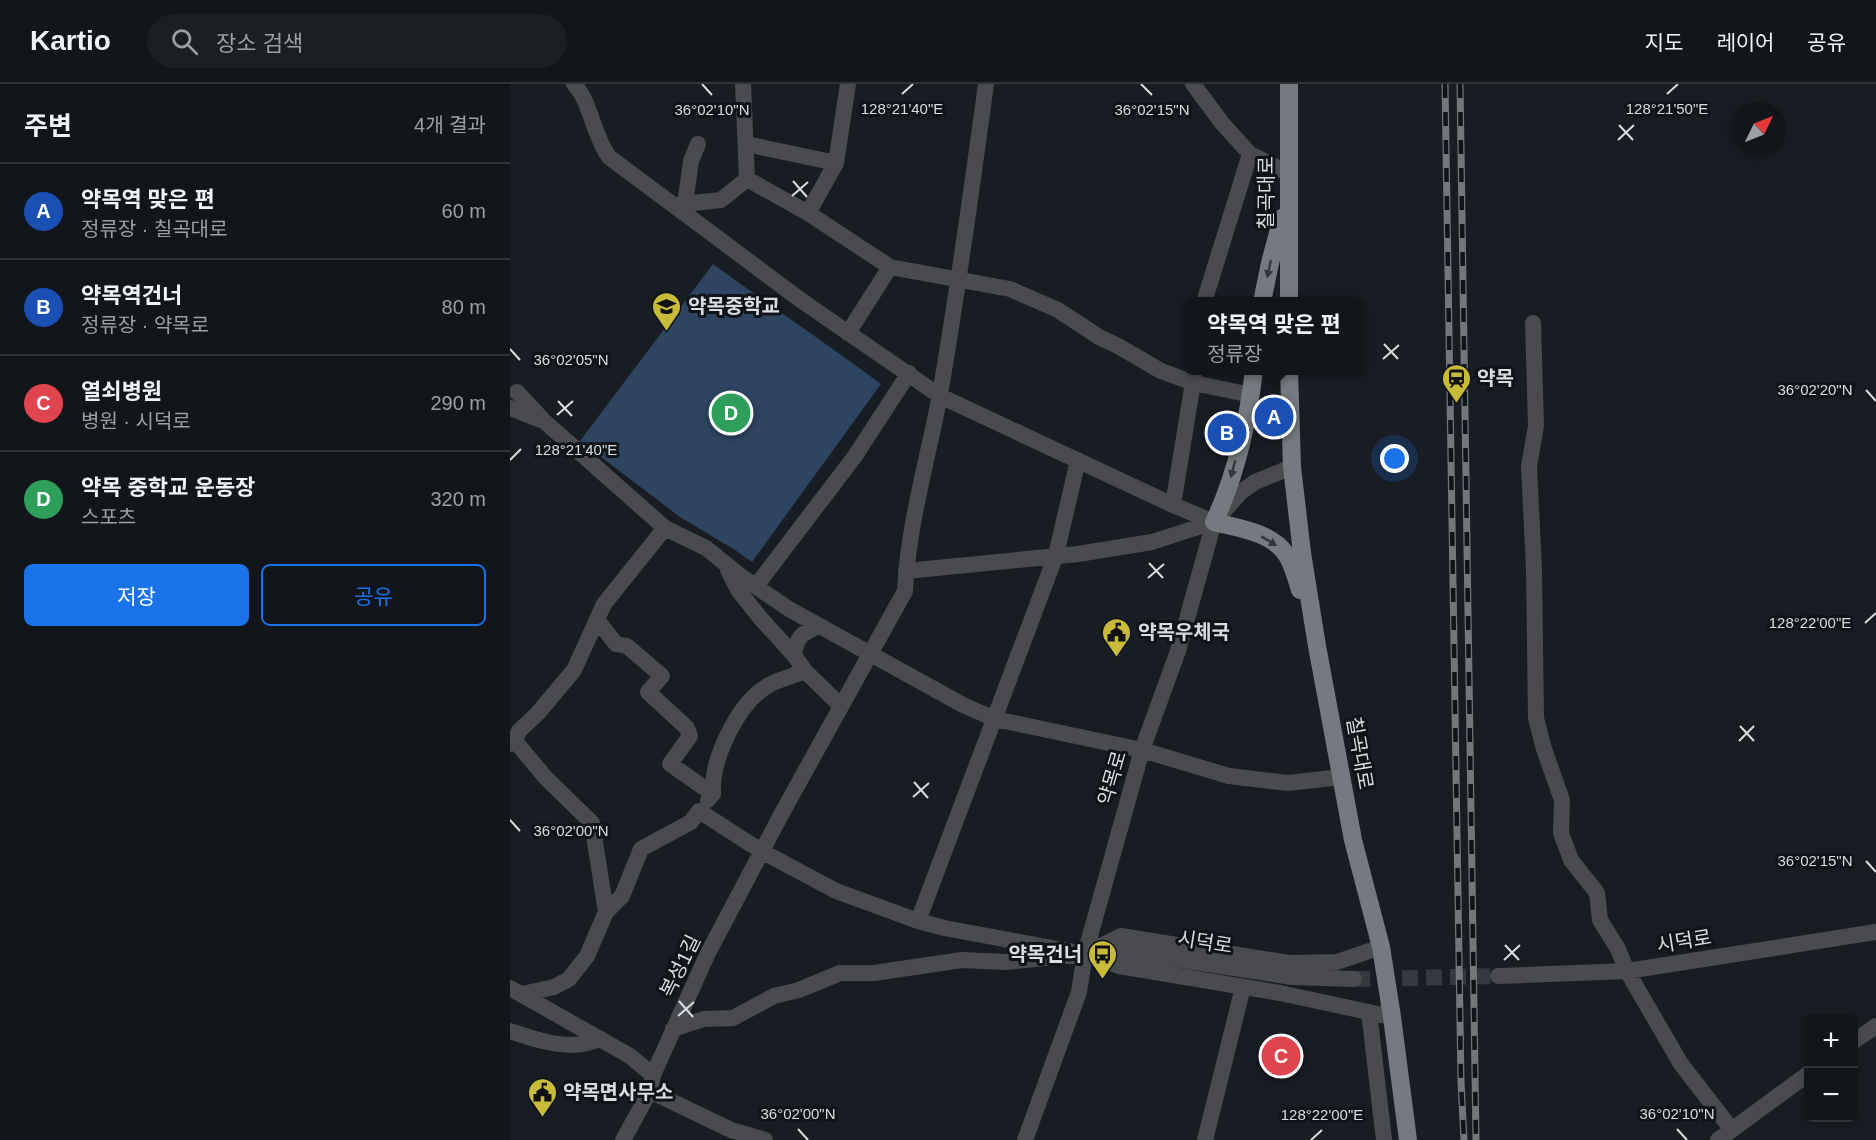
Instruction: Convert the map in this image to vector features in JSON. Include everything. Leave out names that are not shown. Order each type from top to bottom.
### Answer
[{"type":"main road","name":"칠곡대로","points":[[1289,84],[1289,297]]},
{"type":"main road","points":[[1263,297],[1288,196]]},
{"type":"main road","points":[[1253,375],[1251,395],[1227,495],[1214,522],[1254,532],[1274,542],[1286,554],[1317,646]]},
{"type":"main road","name":"칠곡대로","points":[[1289,375],[1292,467],[1302,553],[1353,840],[1381,947],[1408,1140]]},
{"type":"street","points":[[574,84],[586,104],[599,144],[609,157],[680,205],[761,271],[940,396],[1214,522]]},
{"type":"street","points":[[743,84],[747,179]]},
{"type":"street","points":[[808,213],[836,163],[848,84]]},
{"type":"street","name":"복성1길","points":[[623,1140],[652,1083],[699,972],[782,813],[904,591],[921,480],[940,396],[986,84]]},
{"type":"street","points":[[1193,84],[1222,123],[1250,154],[1288,173]]},
{"type":"street","points":[[680,205],[691,161],[698,144]]},
{"type":"street","points":[[746,144],[836,163]]},
{"type":"street","points":[[1206,297],[1250,154]]},
{"type":"street","points":[[680,205],[721,200],[747,179]]},
{"type":"street","points":[[747,179],[808,213],[890,267],[1011,289],[1058,310],[1099,337],[1161,370],[1184,375]]},
{"type":"street","points":[[848,333],[890,267]]},
{"type":"street","points":[[1533,323],[1536,426],[1529,466],[1534,570],[1536,718],[1562,800],[1561,833],[1570,860],[1597,893],[1600,920],[1681,1064],[1725,1135],[1804,1078]]},
{"type":"street","points":[[756,586],[855,456],[909,373]]},
{"type":"street","points":[[1173,505],[1194,377],[1251,395]]},
{"type":"street","points":[[517,392],[544,421],[665,528],[706,548],[742,577],[789,609],[963,705],[994,719],[1142,750],[1229,776],[1288,783],[1341,777]]},
{"type":"street","points":[[510,408],[544,421]]},
{"type":"street","points":[[918,921],[1056,555],[1078,460]]},
{"type":"street","name":"약목로","points":[[1025,1140],[1076,1001],[1085,954],[1142,750],[1178,651],[1214,522],[1241,492],[1255,482],[1292,467]]},
{"type":"street","points":[[906,571],[1152,543],[1214,522]]},
{"type":"street","points":[[606,912],[592,823],[513,743],[519,731],[538,713],[574,670],[604,604],[665,528]]},
{"type":"street","points":[[726,563],[738,590],[805,671],[841,706]]},
{"type":"street","points":[[597,620],[616,644],[627,646],[662,676],[648,692],[687,728],[690,736],[670,764],[713,794]]},
{"type":"street","points":[[794,655],[796,642],[804,632],[819,626]]},
{"type":"street","points":[[516,991],[554,987],[569,979],[587,956],[606,912],[622,896],[641,849],[691,822],[713,794],[712,780],[720,752],[743,709],[768,685],[805,671]]},
{"type":"street","points":[[699,811],[763,852],[836,891],[918,921],[944,928],[1085,954],[1119,966],[1243,987],[1392,1017]]},
{"type":"street","name":"시덕로","points":[[1498,976],[1627,971],[1876,932]]},
{"type":"street","points":[[673,1029],[704,1019],[733,1018],[774,996],[799,990],[840,973],[874,973],[962,960],[1006,962],[1085,954],[1121,936],[1289,963],[1337,962],[1381,947]]},
{"type":"street","name":"시덕로","points":[[1085,954],[1124,951],[1292,977],[1354,979]]},
{"type":"street","points":[[1205,1140],[1243,987]]},
{"type":"street","points":[[516,991],[630,1056],[652,1083],[731,1130],[765,1140]]},
{"type":"street","points":[[1369,1012],[1384,1140]]},
{"type":"street","points":[[1858,1038],[1876,1026]]},
{"type":"street","points":[[510,1031],[561,1044],[580,1045],[601,1039]]},
{"type":"shaded area","points":[[713,264],[881,384],[752,562],[680,517],[580,441]]},
{"type":"tunnel","points":[[1354,979],[1498,976]]},
{"type":"railway","points":[[1445,84],[1461,1082],[1464,1140]]},
{"type":"railway","points":[[1460,84],[1476,1140]]},
{"type":"place","name":"약목중학교","points":[[667,332]]},
{"type":"place","name":"약목","points":[[1456,404]]},
{"type":"place","name":"약목 중학교 운동장","points":[[731,413]]},
{"type":"place","name":"약목역 맞은 편","points":[[1274,417]]},
{"type":"place","name":"약목역건너","points":[[1227,433]]},
{"type":"place","name":"약목우체국","points":[[1117,658]]},
{"type":"place","name":"약목건너","points":[[1103,980]]},
{"type":"place","name":"열쇠병원","points":[[1281,1056]]},
{"type":"place","name":"약목면사무소","points":[[542,1118]]}]
